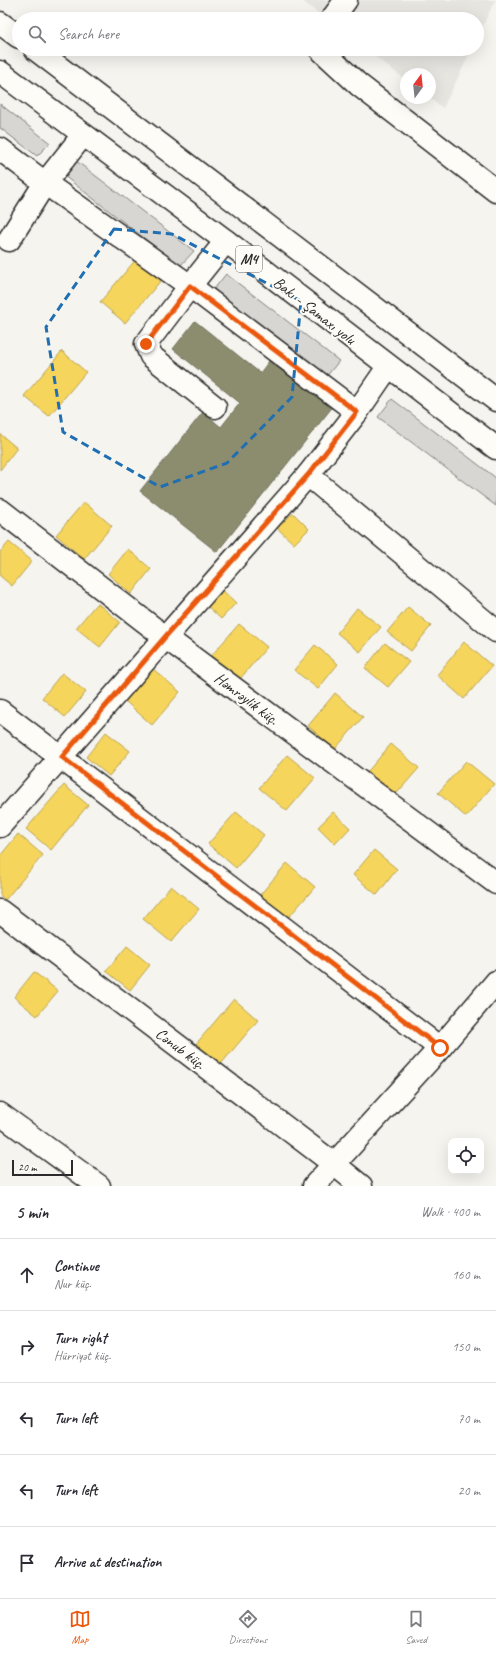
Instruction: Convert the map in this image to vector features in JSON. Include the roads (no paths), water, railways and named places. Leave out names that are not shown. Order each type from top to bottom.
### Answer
[{"type":"main road","points":[[337,12],[346,0]]},
{"type":"main road","points":[[0,23],[12,32]]},
{"type":"main road","name":"M4","points":[[44,56],[496,400]]},
{"type":"main road","points":[[328,56],[359,85],[496,190]]},
{"type":"main road","name":"Bakı - Şamaxı yolu","points":[[0,72],[226,241],[388,367],[496,448]]},
{"type":"main road","points":[[10,240],[45,184],[83,135]]},
{"type":"main road","points":[[0,149],[45,184],[190,286],[357,412]]},
{"type":"main road","points":[[215,407],[151,356],[146,344],[226,241]]},
{"type":"main road","points":[[0,826],[308,475],[357,412],[388,367]]},
{"type":"main road","points":[[308,475],[496,631]]},
{"type":"main road","name":"Həmrəylik küç.","points":[[0,510],[165,637],[496,883]]},
{"type":"main road","points":[[0,711],[440,1048]]},
{"type":"main road","name":"Cənub küç.","points":[[0,911],[361,1186]]},
{"type":"main road","points":[[314,1186],[440,1048],[496,982]]},
{"type":"main road","points":[[0,1114],[99,1186]]}]
